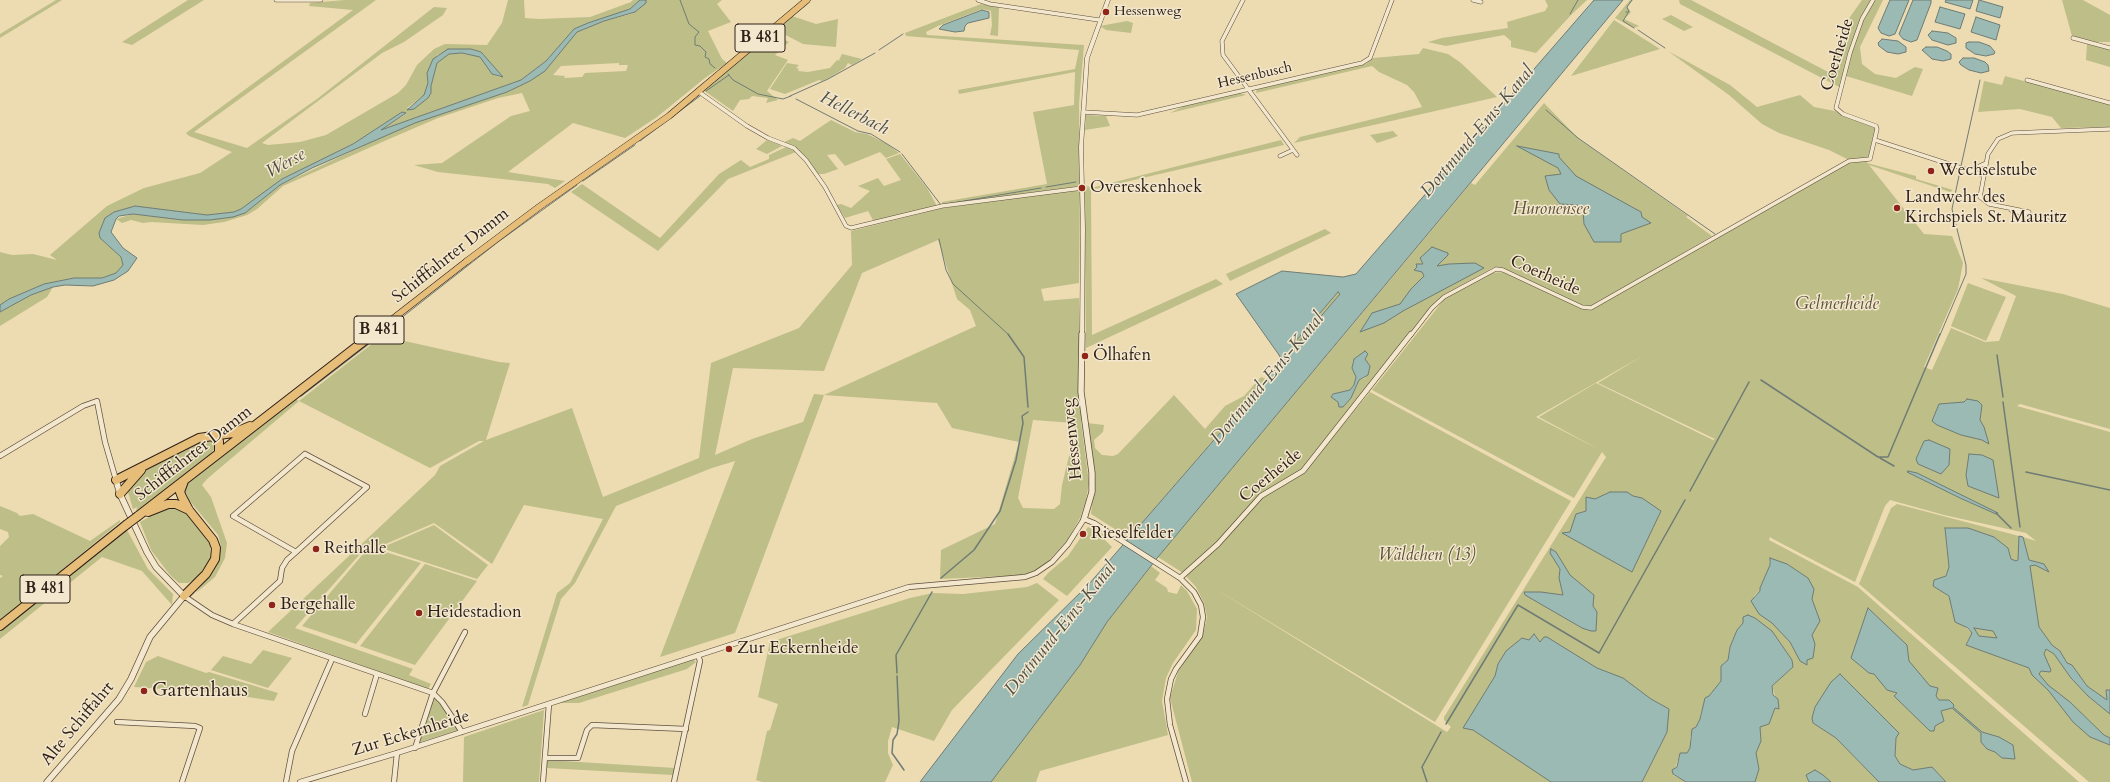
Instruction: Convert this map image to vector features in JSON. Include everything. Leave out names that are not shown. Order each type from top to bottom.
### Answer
[{"type":"main road","name":"Schifffahrter Damm","points":[[0,626],[126,525],[467,261],[542,205],[653,128],[699,92],[771,29],[807,0]]},
{"type":"main road","name":"B 481","points":[[116,480],[200,438],[233,433],[263,420]]},
{"type":"main road","points":[[212,436],[219,441],[219,453]]},
{"type":"main road","name":"B 481","points":[[120,494],[129,482],[147,465]]},
{"type":"main road","points":[[184,480],[180,492],[189,510],[213,540],[216,548],[215,559],[206,574],[184,596]]},
{"type":"main road","name":"B 481","points":[[138,516],[168,504],[176,504],[189,510]]},
{"type":"street","points":[[276,0],[321,0]]},
{"type":"street","points":[[978,0],[990,4],[1100,20]]},
{"type":"street","name":"Hessenweg","points":[[1084,519],[1092,492],[1092,473],[1081,392],[1083,112],[1087,58],[1108,0]]},
{"type":"street","points":[[1244,0],[1224,37],[1222,49],[1224,56],[1296,156]]},
{"type":"street","name":"Hessenbusch","points":[[1083,112],[1137,115],[1357,65],[1370,58],[1392,0]]},
{"type":"street","points":[[1473,0],[1481,2]]},
{"type":"street","name":"Coerheide","points":[[1180,578],[1218,544],[1261,496],[1303,471],[1432,308],[1444,297],[1496,269],[1503,270],[1582,307],[1592,308],[1849,161],[1869,160],[1875,140],[1877,129],[1876,126],[1843,114],[1836,108],[1850,53],[1862,19],[1873,0]]},
{"type":"street","points":[[2073,38],[2110,48]]},
{"type":"street","points":[[2027,80],[2110,103]]},
{"type":"street","points":[[699,92],[747,126],[768,138],[794,148],[825,187],[846,226],[851,228],[942,206],[1082,188]]},
{"type":"street","points":[[2029,212],[2011,210],[1989,204],[1981,199],[1980,194],[1986,163],[1994,143],[2008,134],[2036,131],[2110,129]]},
{"type":"street","points":[[1875,140],[1983,176]]},
{"type":"street","points":[[1280,156],[1293,150]]},
{"type":"street","points":[[1967,170],[1975,170],[1982,164],[1986,163]]},
{"type":"street","points":[[2011,210],[2048,221]]},
{"type":"street","points":[[0,456],[83,406],[97,401],[105,442],[120,494],[147,552],[156,567],[184,596],[212,615],[233,624],[433,693],[442,702],[462,732]]},
{"type":"street","points":[[233,624],[280,580],[284,564],[367,487],[305,454],[233,516],[296,552]]},
{"type":"street","points":[[1084,519],[1094,523],[1180,578],[1198,598],[1203,617],[1200,636],[1176,669],[1167,699],[1170,725],[1186,782]]},
{"type":"street","name":"Zur Eckernheide","points":[[300,782],[397,754],[909,587],[1025,577],[1036,573],[1052,562],[1068,544],[1084,519]]},
{"type":"street","name":"Alte Schiffahrt","points":[[47,782],[77,750],[119,699],[131,679],[150,637],[184,596]]},
{"type":"street","points":[[415,748],[433,693],[465,632]]},
{"type":"street","points":[[674,782],[700,661],[698,655]]},
{"type":"street","points":[[286,782],[292,751],[332,659]]},
{"type":"street","points":[[365,714],[377,674]]},
{"type":"street","points":[[543,782],[549,704]]},
{"type":"street","points":[[117,722],[195,726],[200,728],[182,782]]},
{"type":"street","points":[[545,758],[578,758],[587,730],[592,725],[686,729]]},
{"type":"street","points":[[394,782],[397,769],[397,754]]},
{"type":"green space","points":[[56,0],[62,0],[0,38],[0,34]]},
{"type":"green space","points":[[188,0],[204,0],[132,45],[122,42]]},
{"type":"green space","points":[[345,0],[376,0],[194,132],[247,148],[317,99],[434,7],[447,8],[443,15],[404,42],[382,53],[262,143],[268,145],[300,142],[326,135],[398,93],[406,85],[417,65],[434,49],[445,44],[487,45],[502,23],[508,0],[524,0],[525,18],[539,19],[590,17],[633,0],[640,0],[630,9],[574,29],[546,61],[521,80],[381,130],[406,114],[402,112],[353,144],[282,179],[242,209],[234,212],[207,215],[135,206],[114,212],[102,224],[104,242],[121,257],[123,265],[116,273],[102,278],[74,278],[44,284],[9,299],[0,305],[0,252],[12,255],[33,254],[57,260],[50,255],[107,206],[144,188],[200,173],[232,152],[189,136],[186,133],[353,10],[309,6],[310,3]],"holes":[[[453,49],[471,49],[481,52],[502,77],[496,76],[480,57],[462,53],[449,54],[437,63],[431,86],[431,93],[428,98],[414,109],[407,108],[424,95],[428,83],[427,73],[437,55]]]},
{"type":"green space","points":[[646,0],[722,0],[717,4],[731,22],[708,31],[722,59],[727,63],[705,78],[657,117],[625,138],[573,123],[508,172],[565,181],[555,188],[548,184],[438,172],[414,165],[442,163],[511,116],[530,111],[522,93],[498,98],[438,118],[283,186],[257,209],[247,215],[224,222],[203,225],[151,222],[143,223],[131,220],[122,223],[116,219],[133,214],[183,220],[210,220],[233,217],[245,213],[280,185],[388,134],[433,116],[507,92],[530,81],[556,58],[577,32],[604,21],[631,14],[640,8]],"holes":[[[619,63],[619,65],[628,65],[626,71],[585,73],[582,77],[564,78],[565,76],[553,75],[561,66]]]},
{"type":"green space","points":[[1545,0],[1587,0],[1536,53],[1511,47],[1511,41],[1504,35],[1446,46],[1428,42],[1442,38],[1508,28],[1507,22],[1545,11],[1548,6]]},
{"type":"green space","points":[[1630,0],[1633,0],[1627,7],[1631,12],[1624,19],[1639,26],[1634,28],[1615,18]]},
{"type":"green space","points":[[1679,0],[1691,0],[1830,73],[1850,17],[1862,0],[1883,0],[1860,47],[1862,64],[1875,74],[1896,78],[1915,67],[1923,69],[1912,96],[1846,76],[1841,88],[1680,4]]},
{"type":"green space","points":[[2062,0],[2083,0],[2110,15],[2110,42],[2095,42],[2072,36]]},
{"type":"green space","points":[[981,4],[999,7],[998,36],[990,35],[992,25],[991,11],[982,9],[938,26],[926,32],[927,35],[1084,45],[1079,104],[1080,186],[942,205],[942,202],[1047,184],[1033,112],[1074,105],[1075,72],[959,94],[958,90],[1075,69],[1079,50],[906,36],[905,33]]},
{"type":"green space","points":[[1671,15],[1693,27],[1684,31],[1662,19]]},
{"type":"green space","points":[[792,16],[816,24],[838,19],[836,47],[803,44],[776,30]]},
{"type":"green space","points":[[1614,20],[1660,49],[1571,76]]},
{"type":"green space","points":[[1127,21],[1133,23],[1131,33],[1106,30],[1100,26]]},
{"type":"green space","points":[[771,33],[789,42],[775,55],[788,60],[767,91],[778,100],[766,103],[768,98],[752,96],[749,99],[740,100],[733,111],[703,90]]},
{"type":"green space","points":[[2087,44],[2110,50],[2110,67],[2086,60]]},
{"type":"green space","points":[[1423,48],[1448,54],[1461,63],[1497,97],[1294,143],[1300,137],[1422,107],[1414,92],[1407,85],[1379,72],[1372,66],[1256,93],[1257,89],[1366,64],[1373,58],[1419,54]]},
{"type":"green space","points":[[1668,51],[1730,85],[1757,107],[1800,95],[1814,107],[1835,111],[1876,128],[1867,163],[1916,176],[1916,179],[1953,190],[1950,192],[1869,165],[1924,234],[1952,236],[1963,263],[1958,289],[1924,367],[1932,370],[1951,328],[1985,342],[1999,341],[2016,296],[1981,278],[2063,294],[2110,308],[2110,429],[2020,404],[2017,406],[2110,432],[2110,690],[2106,690],[2107,700],[2087,686],[2072,665],[2067,663],[2060,651],[2052,645],[2039,627],[2028,556],[2023,537],[2036,541],[2026,533],[1944,515],[1890,500],[1885,506],[1855,582],[1770,537],[1769,540],[1858,587],[2079,782],[1946,782],[1932,767],[1913,770],[1900,764],[1895,756],[1896,738],[1815,707],[1812,718],[1813,723],[1836,738],[1879,782],[1755,782],[1759,769],[1756,753],[1761,741],[1760,727],[1769,724],[1775,707],[1779,709],[1772,686],[1793,667],[1792,660],[1780,642],[1772,632],[1755,618],[1743,623],[1737,630],[1730,647],[1728,660],[1721,666],[1721,681],[1709,696],[1701,712],[1700,719],[1690,738],[1690,748],[1687,753],[1680,753],[1673,775],[1686,782],[1192,782],[1170,698],[1178,672],[1203,635],[1207,617],[1204,603],[1196,587],[1183,573],[1158,557],[1471,183],[1475,185],[1544,103],[1579,139],[1688,216],[1686,217],[1712,236],[1586,308],[1500,268],[1494,267],[1443,295],[1431,307],[1300,471],[1284,484],[1305,471],[1370,392],[1571,501],[1435,722],[1209,585],[1447,732],[1451,727],[1444,720],[1444,717],[1606,457],[1602,452],[1574,498],[1372,390],[1446,297],[1491,273],[1504,272],[1582,308],[1592,309],[1851,161],[1829,150],[1779,133],[1762,124],[1729,95]],"holes":[[[1362,354],[1368,354],[1364,359],[1370,367],[1365,378],[1359,380],[1351,398],[1343,407],[1331,396],[1333,394],[1350,390],[1354,385],[1356,377],[1352,368],[1353,361]],[[1644,355],[1598,383],[1715,439],[1713,440],[1596,383],[1539,417],[1602,451],[1536,417]],[[1556,552],[1562,562],[1582,628],[1547,607],[1563,595],[1562,572],[1556,562]],[[1769,561],[1787,564],[1808,578],[1753,597],[1760,590],[1770,565]]]},
{"type":"green space","points":[[842,54],[862,59],[852,65],[848,63],[845,68],[829,78],[822,81],[819,80],[785,94],[770,89],[787,63],[799,65],[796,68],[799,69],[798,71],[808,72],[830,68],[837,60],[841,61],[839,60]]},
{"type":"green space","points":[[2005,76],[2110,104],[2110,127],[2061,128],[2052,117],[2020,109],[1978,112],[1984,81],[2002,85]]},
{"type":"green space","points":[[1240,93],[1246,95],[1170,113],[1184,106]]},
{"type":"green space","points":[[1086,115],[1106,116],[1110,126],[1085,130]]},
{"type":"green space","points":[[831,120],[855,132],[867,134],[887,144],[899,153],[886,158],[880,152],[845,166],[835,154],[827,155],[838,169],[824,174],[817,174],[795,148],[782,143],[793,138],[800,141]]},
{"type":"green space","points":[[1393,131],[1398,136],[1377,143],[1370,135]]},
{"type":"green space","points":[[767,140],[782,146],[767,154],[756,149]]},
{"type":"green space","points":[[1281,140],[1284,145],[1091,190],[1092,335],[1216,279],[1223,284],[1086,348],[1084,186],[1095,187]]},
{"type":"green space","points":[[786,147],[793,149],[796,152],[728,179],[658,251],[571,192],[582,184],[660,238],[719,174],[741,160],[750,167],[769,159],[769,155]]},
{"type":"green space","points":[[900,154],[927,188],[937,206],[874,222],[868,211],[845,218],[837,205],[841,204],[851,208],[870,191],[858,186],[878,178],[884,186],[901,180],[886,159]]},
{"type":"green space","points":[[1080,189],[1079,283],[1041,289],[1044,301],[1079,298],[1081,422],[1089,483],[1086,500],[1080,518],[1068,539],[1042,568],[1028,575],[940,579],[941,550],[995,524],[1019,442],[952,428],[937,403],[824,395],[735,633],[660,657],[735,461],[712,468],[616,506],[575,583],[561,599],[528,705],[522,707],[557,593],[570,583],[603,519],[524,505],[492,564],[434,523],[381,546],[368,545],[295,628],[413,669],[409,675],[431,684],[428,689],[268,632],[435,475],[440,466],[484,441],[479,441],[430,468],[299,401],[382,336],[499,362],[510,363],[486,440],[572,408],[603,497],[699,458],[711,363],[799,328],[852,265],[851,231],[943,208]],"holes":[[[938,240],[957,299],[970,310],[976,326],[824,395],[814,394],[803,422],[752,439],[715,455],[733,368],[824,371],[862,273]],[[1033,420],[1074,423],[1073,440],[1062,485],[1060,504],[1054,509],[1023,508],[1018,498]]]},
{"type":"green space","points":[[1325,229],[1331,233],[1230,281],[1226,274]]},
{"type":"green space","points":[[1968,283],[2006,297],[1986,341],[1951,326]]},
{"type":"green space","points":[[53,287],[47,297],[0,326],[0,312],[31,295]]},
{"type":"green space","points":[[1338,292],[1340,294],[1298,343],[1295,342]]},
{"type":"green space","points":[[1261,377],[1266,379],[1129,538],[1091,514],[1095,471],[1087,423],[1104,425],[1103,432],[1094,440],[1095,448],[1102,455],[1113,456],[1118,454],[1174,395],[1205,429],[1225,406],[1244,396]]},
{"type":"green space","points":[[295,399],[299,401],[207,479],[202,485],[211,497],[227,543],[225,558],[215,577],[196,593],[215,568],[221,546],[218,535],[184,494],[184,489],[191,480]]},
{"type":"green space","points":[[210,439],[215,442],[217,446],[208,457],[147,504],[136,511],[137,507],[133,509],[127,489],[143,472],[201,440]]},
{"type":"green space","points":[[1897,504],[2019,536],[2019,568],[2011,559],[2008,548],[1994,537],[1945,528],[1949,567],[1946,576],[1934,586],[1951,598],[1952,611],[1955,618],[1972,633],[1966,644],[1980,644],[2029,668],[2032,675],[2041,671],[2050,672],[2044,654],[2046,649],[2054,654],[2071,677],[2088,696],[2110,714],[2110,738],[2104,735],[2070,702],[2090,737],[2110,745],[2110,782],[2089,782],[1859,584],[1891,508]]},
{"type":"green space","points":[[0,506],[17,513],[20,516],[33,514],[90,541],[120,520],[120,522],[0,621],[0,578],[3,576],[0,575],[0,546],[9,537],[8,532],[0,529]]},
{"type":"green space","points":[[169,508],[178,508],[185,513],[210,544],[210,560],[196,579],[188,583],[179,583],[170,575],[151,550],[140,522]]},
{"type":"green space","points":[[434,525],[488,565],[477,579],[381,548]]},
{"type":"green space","points":[[1088,527],[1107,536],[1105,540],[1112,547],[1067,596],[1043,579],[1068,556]]},
{"type":"green space","points":[[127,530],[148,569],[173,594],[172,605],[142,571],[102,557],[0,639],[0,630],[32,602]]},
{"type":"green space","name":"Heidestadion","points":[[369,547],[421,563],[356,644],[302,626]]},
{"type":"green space","name":"Heidestadion","points":[[425,564],[477,581],[415,665],[360,646]]},
{"type":"green space","points":[[1151,566],[1160,573],[1155,580],[1167,588],[1168,592],[1177,594],[1181,585],[1187,591],[1197,609],[1196,630],[1173,663],[1166,678],[1162,701],[1168,735],[1040,771],[1036,782],[991,782],[1080,665],[1107,622]]},
{"type":"green space","points":[[1037,583],[1059,600],[952,710],[934,741],[892,727],[888,741],[888,753],[893,765],[885,782],[762,782],[756,780],[767,731],[770,730],[778,704],[758,697],[770,642],[910,598],[933,593],[963,594],[1027,587]]},
{"type":"green space","points":[[1972,627],[1994,630],[1999,640],[1980,638]]},
{"type":"green space","points":[[263,650],[292,658],[268,688],[211,670],[223,656],[251,664]]},
{"type":"green space","points":[[158,656],[206,673],[209,672],[278,693],[274,701],[222,693],[134,687],[146,662]]},
{"type":"green space","points":[[693,659],[696,662],[687,669],[579,703],[559,703]]},
{"type":"green space","points":[[434,696],[459,730],[420,742],[418,740]]},
{"type":"green space","points":[[544,710],[539,782],[463,782],[464,737]]},
{"type":"green space","points":[[547,760],[675,768],[673,775],[547,768]]},
{"type":"water","points":[[640,0],[646,0],[646,3],[635,12],[604,21],[577,32],[545,71],[530,81],[507,92],[415,123],[312,168],[280,185],[245,213],[233,217],[210,220],[183,220],[133,214],[119,216],[116,219],[111,232],[123,248],[137,258],[128,271],[114,280],[93,286],[65,285],[53,287],[31,295],[0,312],[0,305],[9,299],[44,284],[74,278],[102,278],[116,273],[123,265],[121,257],[100,238],[99,233],[105,218],[114,212],[135,206],[207,215],[234,212],[241,209],[282,179],[353,144],[402,112],[406,113],[381,130],[521,80],[546,61],[574,29],[630,9]]},
{"type":"water","name":"Dortmund-Ems-Kanal","points":[[1594,0],[1623,0],[1158,557],[1107,622],[1080,665],[991,782],[920,782],[1018,654],[1089,584],[1279,365],[1281,359],[1279,355],[1236,294],[1282,271],[1343,277],[1356,274]],"holes":[[[1338,292],[1340,294],[1298,343],[1295,342]]]},
{"type":"water","points":[[1890,0],[1909,0],[1895,34],[1889,36],[1881,33],[1878,28]]},
{"type":"water","points":[[1913,0],[1931,0],[1931,3],[1917,40],[1911,42],[1903,39],[1899,34]]},
{"type":"water","points":[[1946,0],[1973,0],[1970,9],[1945,2]]},
{"type":"water","points":[[1979,0],[2003,7],[2000,18],[1976,11]]},
{"type":"water","points":[[1940,7],[1965,14],[1960,29],[1935,22]]},
{"type":"water","points":[[982,10],[989,12],[989,18],[968,23],[965,26],[964,31],[955,32],[939,29],[943,25]]},
{"type":"water","points":[[1976,17],[2000,25],[1996,40],[1971,32]]},
{"type":"water","points":[[1932,31],[1948,33],[1956,38],[1956,43],[1948,45],[1932,40],[1928,35]]},
{"type":"water","points":[[1882,39],[1898,41],[1906,47],[1906,52],[1898,54],[1887,52],[1879,46],[1878,43]]},
{"type":"water","points":[[1979,42],[1990,46],[1995,52],[1994,54],[1986,56],[1975,54],[1966,48],[1966,43]]},
{"type":"water","points":[[1926,47],[1937,47],[1947,51],[1951,54],[1951,59],[1943,61],[1932,59],[1922,50]]},
{"type":"water","points":[[448,49],[471,49],[481,52],[503,77],[492,74],[480,57],[462,53],[449,54],[437,63],[431,86],[431,93],[428,98],[414,109],[407,110],[424,95],[428,83],[427,73],[433,59]]},
{"type":"water","points":[[1963,58],[1974,58],[1985,62],[1988,65],[1989,71],[1981,73],[1969,70],[1959,62]]},
{"type":"water","name":"Huronensee","points":[[1517,146],[1559,154],[1559,157],[1576,176],[1641,212],[1642,217],[1651,223],[1621,234],[1621,242],[1594,242],[1584,224],[1583,211],[1577,205],[1560,204],[1549,190],[1545,176],[1561,174],[1558,168]]},
{"type":"water","points":[[1432,247],[1448,253],[1448,255],[1437,266],[1475,263],[1484,268],[1403,311],[1384,323],[1360,332],[1372,313],[1400,304],[1411,289],[1424,276],[1422,272],[1414,270],[1417,267],[1416,264],[1423,264],[1420,258]]},
{"type":"water","points":[[1365,351],[1368,354],[1365,359],[1370,366],[1368,375],[1359,380],[1351,398],[1343,407],[1339,407],[1338,402],[1331,397],[1333,394],[1350,390],[1354,385],[1356,377],[1352,368],[1354,359]]},
{"type":"water","points":[[1967,399],[1978,401],[1982,405],[1980,420],[1984,427],[1989,444],[1982,440],[1961,435],[1937,425],[1932,421],[1939,404],[1964,402]]},
{"type":"water","points":[[1929,440],[1950,449],[1949,465],[1941,474],[1918,464],[1916,459],[1924,441]]},
{"type":"water","points":[[1969,454],[1982,455],[1993,460],[1999,498],[1968,486],[1966,475]]},
{"type":"water","points":[[1907,472],[1917,473],[1998,513],[1996,514],[1960,498]]},
{"type":"water","points":[[1610,492],[1627,492],[1633,496],[1642,498],[1661,511],[1632,572],[1562,533],[1570,532],[1576,514],[1586,511],[1586,497],[1595,499]]},
{"type":"water","points":[[1945,528],[1968,528],[1994,537],[2008,548],[2011,559],[2016,561],[2018,560],[2019,536],[2023,537],[2029,560],[2044,564],[2049,572],[2035,565],[2030,566],[2039,627],[2052,645],[2060,651],[2067,663],[2072,665],[2087,686],[2107,700],[2106,690],[2110,690],[2110,714],[2088,696],[2071,678],[2054,654],[2046,649],[2044,654],[2051,670],[2050,672],[2041,671],[2039,674],[2048,685],[2070,702],[2104,735],[2110,738],[2110,745],[2090,737],[2073,722],[2048,690],[2032,675],[2029,668],[1966,645],[1972,633],[1968,628],[1955,622],[1949,596],[1933,586],[1934,580],[1946,576],[1949,567]],"holes":[[[1974,628],[1993,631],[1997,638],[1979,636]]]},
{"type":"water","points":[[1551,549],[1556,552],[1570,575],[1594,595],[1593,606],[1597,612],[1596,631],[1582,628],[1525,595],[1524,592],[1541,592],[1563,595],[1559,578],[1560,569],[1550,553]]},
{"type":"water","points":[[1770,558],[1787,564],[1808,578],[1814,589],[1812,599],[1820,621],[1812,635],[1815,644],[1813,658],[1807,660],[1807,665],[1800,661],[1790,642],[1772,623],[1759,614],[1751,601],[1760,591],[1770,565]]},
{"type":"water","points":[[1868,608],[1907,645],[1909,661],[1930,686],[1938,688],[1936,696],[1939,700],[1949,700],[1954,705],[1953,707],[1982,732],[1999,737],[2013,745],[2015,759],[2002,758],[1995,752],[1987,749],[1981,742],[1981,733],[1952,708],[1941,711],[1944,721],[1935,726],[1934,731],[1930,731],[1894,696],[1897,693],[1887,690],[1874,674],[1869,673],[1851,658]]},
{"type":"water","points":[[1748,615],[1755,618],[1772,631],[1792,660],[1793,667],[1772,686],[1773,695],[1778,699],[1779,709],[1775,708],[1769,724],[1760,727],[1761,741],[1756,753],[1759,769],[1755,782],[1686,782],[1673,774],[1672,770],[1677,767],[1680,753],[1687,753],[1690,748],[1692,729],[1696,727],[1700,719],[1705,698],[1709,696],[1721,681],[1721,666],[1728,660],[1730,647],[1737,630],[1743,623],[1743,617]]},
{"type":"water","points":[[1534,634],[1540,642],[1544,637],[1547,637],[1597,668],[1623,678],[1651,699],[1669,709],[1667,732],[1642,782],[1551,782],[1473,730],[1463,728],[1495,676],[1498,664],[1506,651],[1522,638],[1529,640]]},
{"type":"water","points":[[1840,674],[1899,733],[1896,738],[1895,756],[1900,764],[1913,770],[1932,767],[1946,782],[1879,782],[1836,738],[1813,723],[1812,718],[1815,707],[1831,682]]},
{"type":"water","points":[[1815,770],[1831,782],[1809,782],[1806,775]]},
{"type":"waterway","name":"Hellerbach","points":[[680,0],[689,24],[699,32],[695,37],[695,45],[700,46],[706,52],[705,57],[709,59],[710,64],[715,68]]},
{"type":"waterway","points":[[1570,14],[1578,0]]},
{"type":"waterway","points":[[1626,12],[1629,12],[1627,7],[1632,0]]},
{"type":"waterway","points":[[1628,13],[1623,21],[1634,28]]},
{"type":"waterway","points":[[1638,30],[1665,48]]},
{"type":"waterway","points":[[879,50],[903,34]]},
{"type":"waterway","points":[[790,96],[828,79],[875,53]]},
{"type":"waterway","points":[[706,91],[729,75]]},
{"type":"waterway","name":"Hellerbach","points":[[729,75],[733,80],[758,94],[783,99],[791,96]]},
{"type":"waterway","points":[[1961,166],[1980,80]]},
{"type":"waterway","points":[[640,141],[700,96]]},
{"type":"waterway","name":"Hellerbach","points":[[796,99],[858,131],[871,134],[900,152]]},
{"type":"waterway","points":[[1546,110],[1578,138],[1715,234]]},
{"type":"waterway","points":[[583,181],[635,145]]},
{"type":"waterway","name":"Hellerbach","points":[[902,154],[941,205]]},
{"type":"waterway","points":[[1940,335],[1966,274],[1966,265],[1952,209],[1960,171]]},
{"type":"waterway","points":[[1046,187],[1076,182]]},
{"type":"waterway","points":[[382,333],[498,242],[577,185]]},
{"type":"waterway","points":[[946,204],[1041,188]]},
{"type":"waterway","points":[[939,239],[946,270],[953,284],[1008,334]]},
{"type":"waterway","points":[[1008,334],[1024,357],[1028,407]]},
{"type":"waterway","points":[[1761,380],[1878,457],[1888,457],[1940,334]]},
{"type":"waterway","points":[[301,396],[375,339]]},
{"type":"waterway","points":[[1997,355],[2003,397]]},
{"type":"waterway","points":[[1690,491],[1749,382]]},
{"type":"waterway","points":[[2003,402],[2020,527]]},
{"type":"waterway","points":[[941,578],[974,550],[1000,511],[1016,460],[1023,423],[1022,416],[1028,412]]},
{"type":"waterway","points":[[1880,458],[1894,466]]},
{"type":"waterway","points":[[2026,472],[2110,490]]},
{"type":"waterway","points":[[1446,724],[1518,605],[1599,653],[1685,500]]},
{"type":"waterway","points":[[1996,513],[2011,528]]},
{"type":"waterway","points":[[897,673],[896,655],[932,592]]},
{"type":"waterway","points":[[897,676],[899,721],[897,734],[893,740],[892,753],[904,770]]},
{"type":"waterway","points":[[1427,782],[1422,767],[1441,732]]},
{"type":"place","name":"Hessenweg","points":[[1106,12]]},
{"type":"place","name":"Wechselstube","points":[[1931,171]]},
{"type":"place","name":"Overeskenhoek","points":[[1082,188]]},
{"type":"place","name":"Landwehr des Kirchspiels St. Mauritz","points":[[1897,208]]},
{"type":"place","name":"Ölhafen","points":[[1085,356]]},
{"type":"place","name":"Rieselfelder","points":[[1083,534]]},
{"type":"place","name":"Reithalle","points":[[316,549]]},
{"type":"place","name":"Bergehalle","points":[[272,605]]},
{"type":"place","name":"Heidestadion","points":[[419,613]]},
{"type":"place","name":"Zur Eckernheide","points":[[729,649]]},
{"type":"place","name":"Gartenhaus","points":[[144,691]]},
{"type":"water label","name":"Werse","points":[[286,164]]},
{"type":"park label","name":"Gelmerheide","points":[[1837,305]]},
{"type":"park label","name":"Wäldchen (13)","points":[[1427,556]]}]
